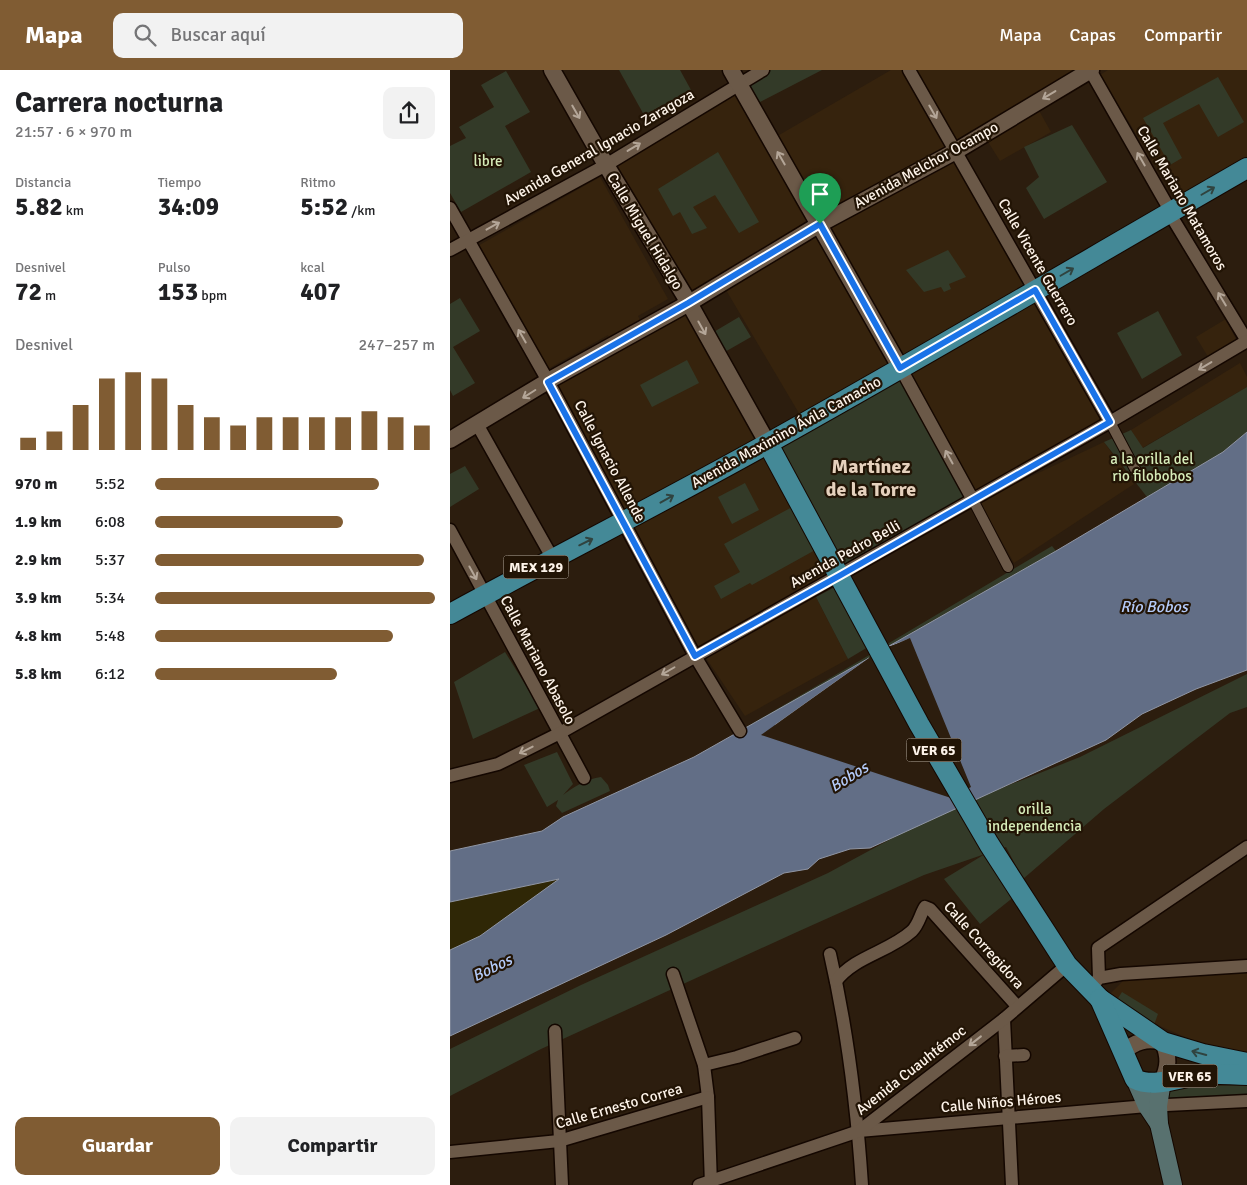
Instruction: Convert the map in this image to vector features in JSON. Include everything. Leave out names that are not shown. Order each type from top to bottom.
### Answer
[{"type":"main road","name":"Avenida Maximino Ávila Camacho","points":[[450,614],[768,444],[1247,168]]},
{"type":"main road","name":"Calle Miguel Hidalgo","points":[[768,444],[881,656],[989,844],[1067,965]]},
{"type":"main road","name":"VER 65","points":[[1067,965],[1163,1042],[1203,1054],[1247,1062]]},
{"type":"main road","points":[[1097,988],[1135,1079],[1152,1106],[1159,1124],[1173,1185]]},
{"type":"main road","name":"VER 65","points":[[1135,1079],[1149,1084],[1205,1074],[1247,1075]]},
{"type":"main road","points":[[1152,1106],[1162,1081]]},
{"type":"street","name":"Calle Miguel Hidalgo","points":[[552,70],[768,444]]},
{"type":"street","name":"Avenida General Ignacio Zaragoza","points":[[450,250],[606,165],[735,77],[763,70]]},
{"type":"street","name":"Calle Vicente Guerrero","points":[[909,70],[1110,422],[1136,471]]},
{"type":"street","name":"Avenida Melchor Ocampo","points":[[450,440],[688,303],[820,224],[956,151],[1090,70]]},
{"type":"street","name":"Calle Mariano Matamoros","points":[[1090,70],[1172,212],[1173,219],[1247,341]]},
{"type":"street","points":[[735,77],[820,224],[973,500],[1008,567]]},
{"type":"street","name":"Calle Ignacio Allende","points":[[450,208],[548,382],[695,656],[740,731]]},
{"type":"street","name":"Avenida Pedro Belli","points":[[450,776],[498,764],[558,734],[1110,422],[1247,341]]},
{"type":"street","points":[[477,424],[549,552],[554,557]]},
{"type":"street","name":"Calle Mariano Abasolo","points":[[450,530],[558,734],[584,778]]},
{"type":"street","points":[[1097,988],[1098,948],[1247,847]]},
{"type":"street","name":"Calle Corregidora","points":[[836,980],[844,971],[859,961],[893,944],[912,930],[920,921],[925,907],[930,909],[1017,1006]]},
{"type":"street","points":[[830,954],[836,980],[859,1131],[862,1185]]},
{"type":"street","name":"Avenida Cuauhtémoc","points":[[707,1184],[859,1131],[1004,1018],[1067,965]]},
{"type":"street","points":[[1097,988],[1121,974],[1247,966]]},
{"type":"street","points":[[673,974],[704,1065],[708,1097],[707,1184]]},
{"type":"street","points":[[1004,1018],[1012,1185]]},
{"type":"street","points":[[555,1031],[562,1185]]},
{"type":"street","points":[[704,1065],[737,1057],[795,1038]]},
{"type":"street","points":[[1123,1052],[1137,1042],[1146,1040],[1163,1042],[1168,1062],[1167,1072],[1162,1081]]},
{"type":"street","points":[[1005,1056],[1024,1055]]},
{"type":"street","name":"Calle Ernesto Correa","points":[[450,1152],[559,1141],[708,1097]]},
{"type":"street","name":"Calle Niños Héroes","points":[[859,1131],[1152,1106],[1247,1101]]},
{"type":"shaded area","points":[[891,70],[903,70],[949,150],[820,221],[774,138]]},
{"type":"shaded area","points":[[909,70],[1075,70],[952,144]]},
{"type":"shaded area","points":[[1108,70],[1247,70],[1247,160],[1178,202],[1100,75]]},
{"type":"shaded area","points":[[737,91],[815,222],[690,297],[610,165]]},
{"type":"shaded area","points":[[1037,107],[1051,132],[1000,161],[985,137]]},
{"type":"shaded area","points":[[956,151],[1026,286],[901,357],[823,230]]},
{"type":"shaded area","points":[[600,177],[668,299],[638,316],[640,320],[609,337],[608,335],[546,370],[476,247]]},
{"type":"shaded area","points":[[814,231],[895,366],[803,420],[723,285]]},
{"type":"shaded area","points":[[1034,298],[1105,420],[973,495],[906,369]]},
{"type":"shaded area","points":[[687,309],[763,444],[626,516],[554,384]]},
{"type":"shaded area","points":[[1226,319],[1238,344],[1210,360],[1196,337]]},
{"type":"shaded area","points":[[1240,363],[1247,377],[1247,387],[1142,448],[1131,430]]},
{"type":"shaded area","points":[[1104,442],[1134,484],[1014,563],[979,501]]},
{"type":"shaded area","points":[[766,449],[835,577],[697,652],[629,524]]},
{"type":"shaded area","points":[[816,597],[848,659],[745,716],[704,655]]},
{"type":"shaded area","points":[[1247,970],[1247,1055],[1217,1051],[1162,1027],[1107,997],[1125,979]]},
{"type":"green space","points":[[619,70],[680,70],[691,90],[644,115]]},
{"type":"green space","points":[[769,70],[822,70],[756,104],[740,86]]},
{"type":"green space","name":"libre","points":[[506,71],[530,112],[505,126],[531,172],[461,212],[450,193],[450,146],[466,138],[459,127],[494,107],[481,85]]},
{"type":"green space","points":[[1218,77],[1244,122],[1218,137],[1199,104],[1163,123],[1182,158],[1170,165],[1143,118]]},
{"type":"green space","points":[[1072,125],[1107,182],[1044,219],[1026,188],[1039,177],[1024,147]]},
{"type":"green space","points":[[718,152],[759,222],[739,233],[715,195],[693,207],[707,228],[692,234],[680,212],[673,216],[658,189]]},
{"type":"green space","points":[[948,250],[966,277],[949,284],[951,289],[944,292],[941,287],[924,292],[906,270]]},
{"type":"green space","points":[[460,298],[480,331],[453,347],[475,383],[453,396],[450,390],[450,304]]},
{"type":"green space","points":[[1158,311],[1182,355],[1142,379],[1117,333]]},
{"type":"green space","points":[[739,317],[751,337],[723,353],[712,333]]},
{"type":"green space","points":[[687,360],[699,383],[652,407],[640,385]]},
{"type":"green space","points":[[899,372],[972,500],[843,572],[770,444]]},
{"type":"green space","name":"a la orilla del rio filobobos","points":[[1247,387],[1247,432],[1223,452],[1147,497],[1104,442],[1131,430],[1143,448]]},
{"type":"green space","points":[[465,466],[479,489],[450,507],[450,474]]},
{"type":"green space","points":[[745,483],[759,510],[732,524],[718,497]]},
{"type":"green space","points":[[794,506],[817,549],[752,585],[750,583],[721,599],[714,586],[740,572],[724,544]]},
{"type":"green space","points":[[1052,546],[1056,551],[889,646],[884,646]]},
{"type":"green space","points":[[835,587],[868,647],[848,659],[816,597]]},
{"type":"green space","points":[[505,652],[540,708],[473,739],[454,682]]},
{"type":"green space","points":[[871,654],[874,658],[741,730]]},
{"type":"green space","name":"orilla independencia","points":[[1247,674],[1247,707],[1230,713],[1104,809],[1023,879],[1006,847],[988,853],[1015,896],[980,924],[944,879],[985,854],[924,875],[797,932],[541,1049],[450,1096],[450,1049],[581,985],[828,873],[939,813],[1080,757]]},
{"type":"green space","points":[[557,752],[573,784],[563,795],[581,783],[601,777],[608,785],[610,791],[562,813],[556,806],[558,800],[547,807],[524,765]]},
{"type":"green space","points":[[1122,992],[1158,1014],[1154,1025],[1115,1003]]},
{"type":"green space","points":[[1247,1085],[1247,1102],[1168,1108],[1168,1087]]},
{"type":"sand","points":[[560,878],[480,936],[450,950],[450,902]]},
{"type":"water","name":"Río Bobos","points":[[1247,432],[1247,670],[1196,689],[1142,714],[1106,740],[870,848],[850,849],[819,859],[808,869],[784,873],[666,935],[450,1036],[450,950],[480,936],[559,879],[450,902],[450,851],[542,831],[563,817],[694,757],[869,658],[775,725],[907,640],[889,646],[1056,551],[1223,452]]},
{"type":"pier","points":[[910,638],[971,787],[951,798],[761,735],[872,656],[871,660],[857,669],[889,649],[887,648]]},
{"type":"district","name":"Martínez de la Torre","points":[[871,478]]},
{"type":"route","points":[[820,224],[900,368],[1035,290],[1110,422],[695,656],[548,382],[688,303],[820,224]]},
{"type":"water label","name":"Bobos","points":[[849,777]]},
{"type":"water label","name":"Bobos","points":[[492,968]]}]
